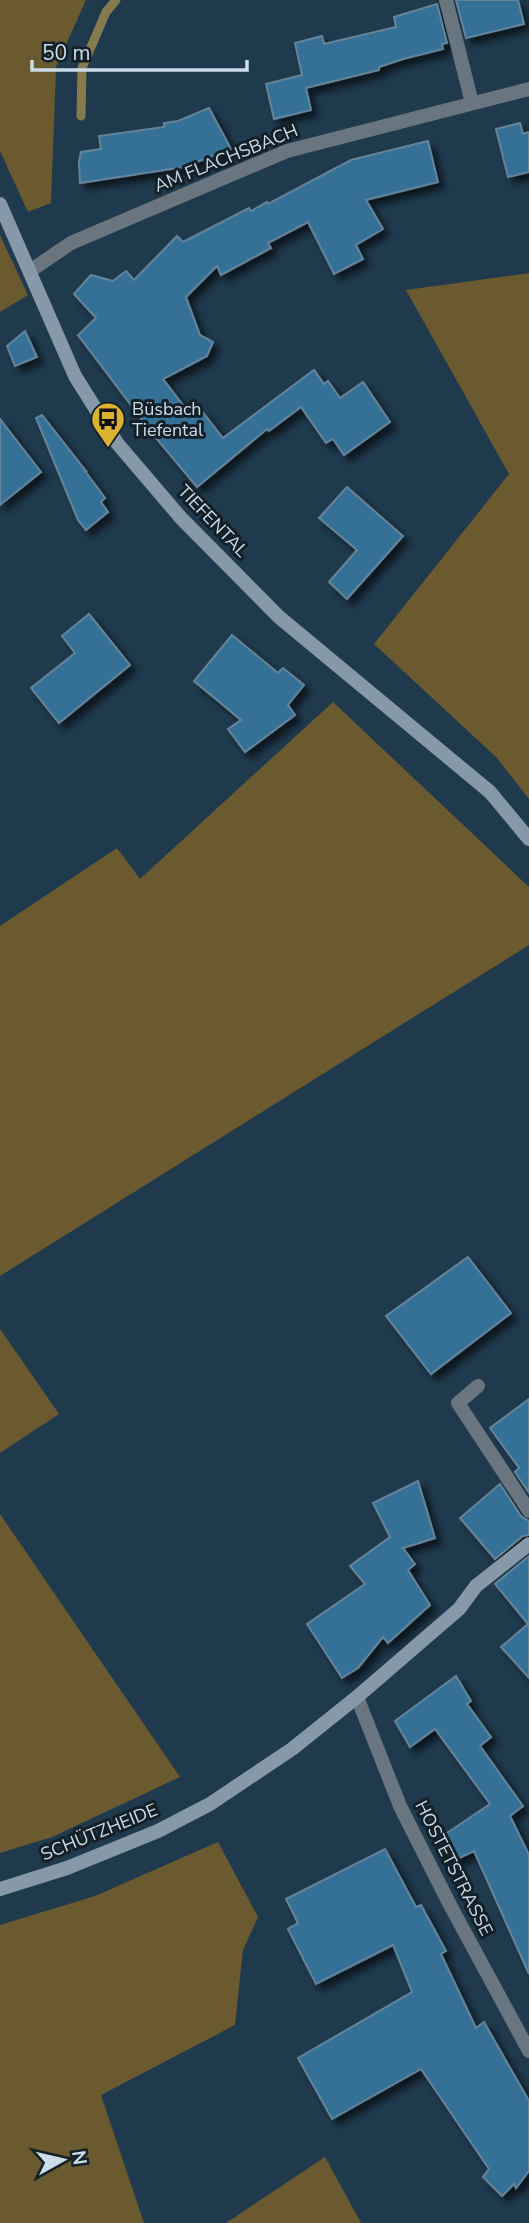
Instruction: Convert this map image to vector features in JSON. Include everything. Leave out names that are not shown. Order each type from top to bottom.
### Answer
[{"type":"street","points":[[446,0],[472,103]]},
{"type":"street","name":"AM FLACHSBACH","points":[[30,271],[71,243],[287,151],[529,89]]},
{"type":"street","name":"TIEFENTAL","points":[[0,204],[75,376],[117,443],[181,518],[279,617],[490,792],[529,839]]},
{"type":"street","points":[[478,1386],[458,1404],[529,1511]]},
{"type":"street","points":[[357,1697],[459,1609],[476,1586],[529,1544]]},
{"type":"street","name":"SCHÜTZHEIDE","points":[[0,1889],[67,1868],[119,1847],[158,1831],[210,1804],[292,1749],[357,1697]]},
{"type":"street","name":"HOSTETSTRASSE","points":[[357,1697],[400,1806],[529,2051]]},
{"type":"shaded area","points":[[0,0],[86,0],[56,67],[51,203],[28,212],[0,151]]},
{"type":"shaded area","points":[[0,235],[28,295],[0,312]]},
{"type":"shaded area","points":[[529,273],[529,799],[496,757],[374,644],[509,474],[406,290]]},
{"type":"shaded area","points":[[333,702],[529,887],[529,945],[0,1276],[0,926],[117,848],[140,879]]},
{"type":"shaded area","points":[[0,1329],[59,1414],[0,1453]]},
{"type":"shaded area","points":[[0,1514],[180,1777],[52,1837],[0,1853]]},
{"type":"shaded area","points":[[218,1842],[258,1917],[243,1950],[235,2025],[101,2095],[144,2223],[0,2223],[0,1925],[95,1896]]},
{"type":"shaded area","points":[[325,2157],[361,2223],[226,2223]]},
{"type":"building","points":[[456,0],[518,0],[524,24],[466,38]]},
{"type":"building","points":[[437,4],[447,43],[442,44],[443,49],[403,59],[379,67],[379,70],[306,88],[311,110],[274,119],[266,84],[302,75],[295,43],[322,36],[324,44],[396,27],[394,17]]},
{"type":"building","points":[[209,108],[231,149],[184,167],[80,183],[81,152],[101,149],[99,136],[164,127],[164,123],[178,121]]},
{"type":"building","points":[[520,123],[523,134],[529,132],[529,172],[508,177],[496,129]]},
{"type":"building","points":[[428,141],[438,182],[366,200],[383,229],[356,245],[363,259],[334,274],[308,222],[268,243],[271,248],[221,275],[217,266],[186,297],[200,335],[213,342],[207,356],[163,379],[193,418],[201,410],[223,438],[314,370],[324,384],[328,381],[340,398],[363,382],[390,422],[344,455],[333,439],[326,443],[301,407],[269,431],[267,429],[197,487],[155,437],[78,335],[96,318],[74,294],[91,275],[113,281],[126,271],[134,280],[177,236],[183,242],[249,208],[251,211],[267,202],[268,204],[351,160]]},
{"type":"building","points":[[25,331],[37,357],[15,366],[7,346]]},
{"type":"building","points":[[42,415],[105,498],[101,502],[108,512],[86,530],[78,520],[36,418]]},
{"type":"building","points":[[0,419],[41,472],[0,505]]},
{"type":"building","points":[[347,487],[403,536],[347,599],[329,582],[357,550],[319,518]]},
{"type":"building","points":[[89,614],[130,665],[59,723],[31,688],[75,653],[62,636]]},
{"type":"building","points":[[232,635],[278,673],[283,668],[304,685],[288,705],[295,715],[245,752],[228,729],[241,720],[194,681]]},
{"type":"building","points":[[468,1257],[511,1313],[431,1374],[386,1316]]},
{"type":"building","points":[[529,1399],[529,1493],[515,1472],[519,1468],[490,1428]]},
{"type":"building","points":[[418,1481],[435,1538],[403,1548],[415,1564],[408,1570],[430,1605],[388,1643],[383,1637],[358,1668],[342,1678],[307,1624],[365,1584],[350,1566],[390,1537],[373,1503]]},
{"type":"building","points":[[500,1484],[521,1516],[529,1521],[529,1535],[523,1536],[495,1559],[460,1518]]},
{"type":"building","points":[[529,1556],[529,1678],[501,1647],[528,1624],[495,1584]]},
{"type":"building","points":[[456,1676],[471,1701],[467,1704],[491,1737],[480,1746],[523,1806],[510,1816],[529,1855],[529,1974],[474,1851],[453,1861],[441,1837],[490,1804],[435,1729],[410,1747],[395,1721]]},
{"type":"building","points":[[385,1849],[416,1907],[421,1905],[446,1951],[441,1954],[476,2028],[484,2022],[529,2101],[529,2171],[516,2188],[514,2184],[502,2196],[483,2177],[489,2169],[421,2069],[332,2119],[298,2058],[412,1992],[393,1945],[316,1984],[288,1929],[298,1923],[286,1899]]},
{"type":"waterway","points":[[81,116],[82,68],[106,12],[116,0]]},
{"type":"place","name":"Büsbach Tiefental","points":[[108,449]]}]
